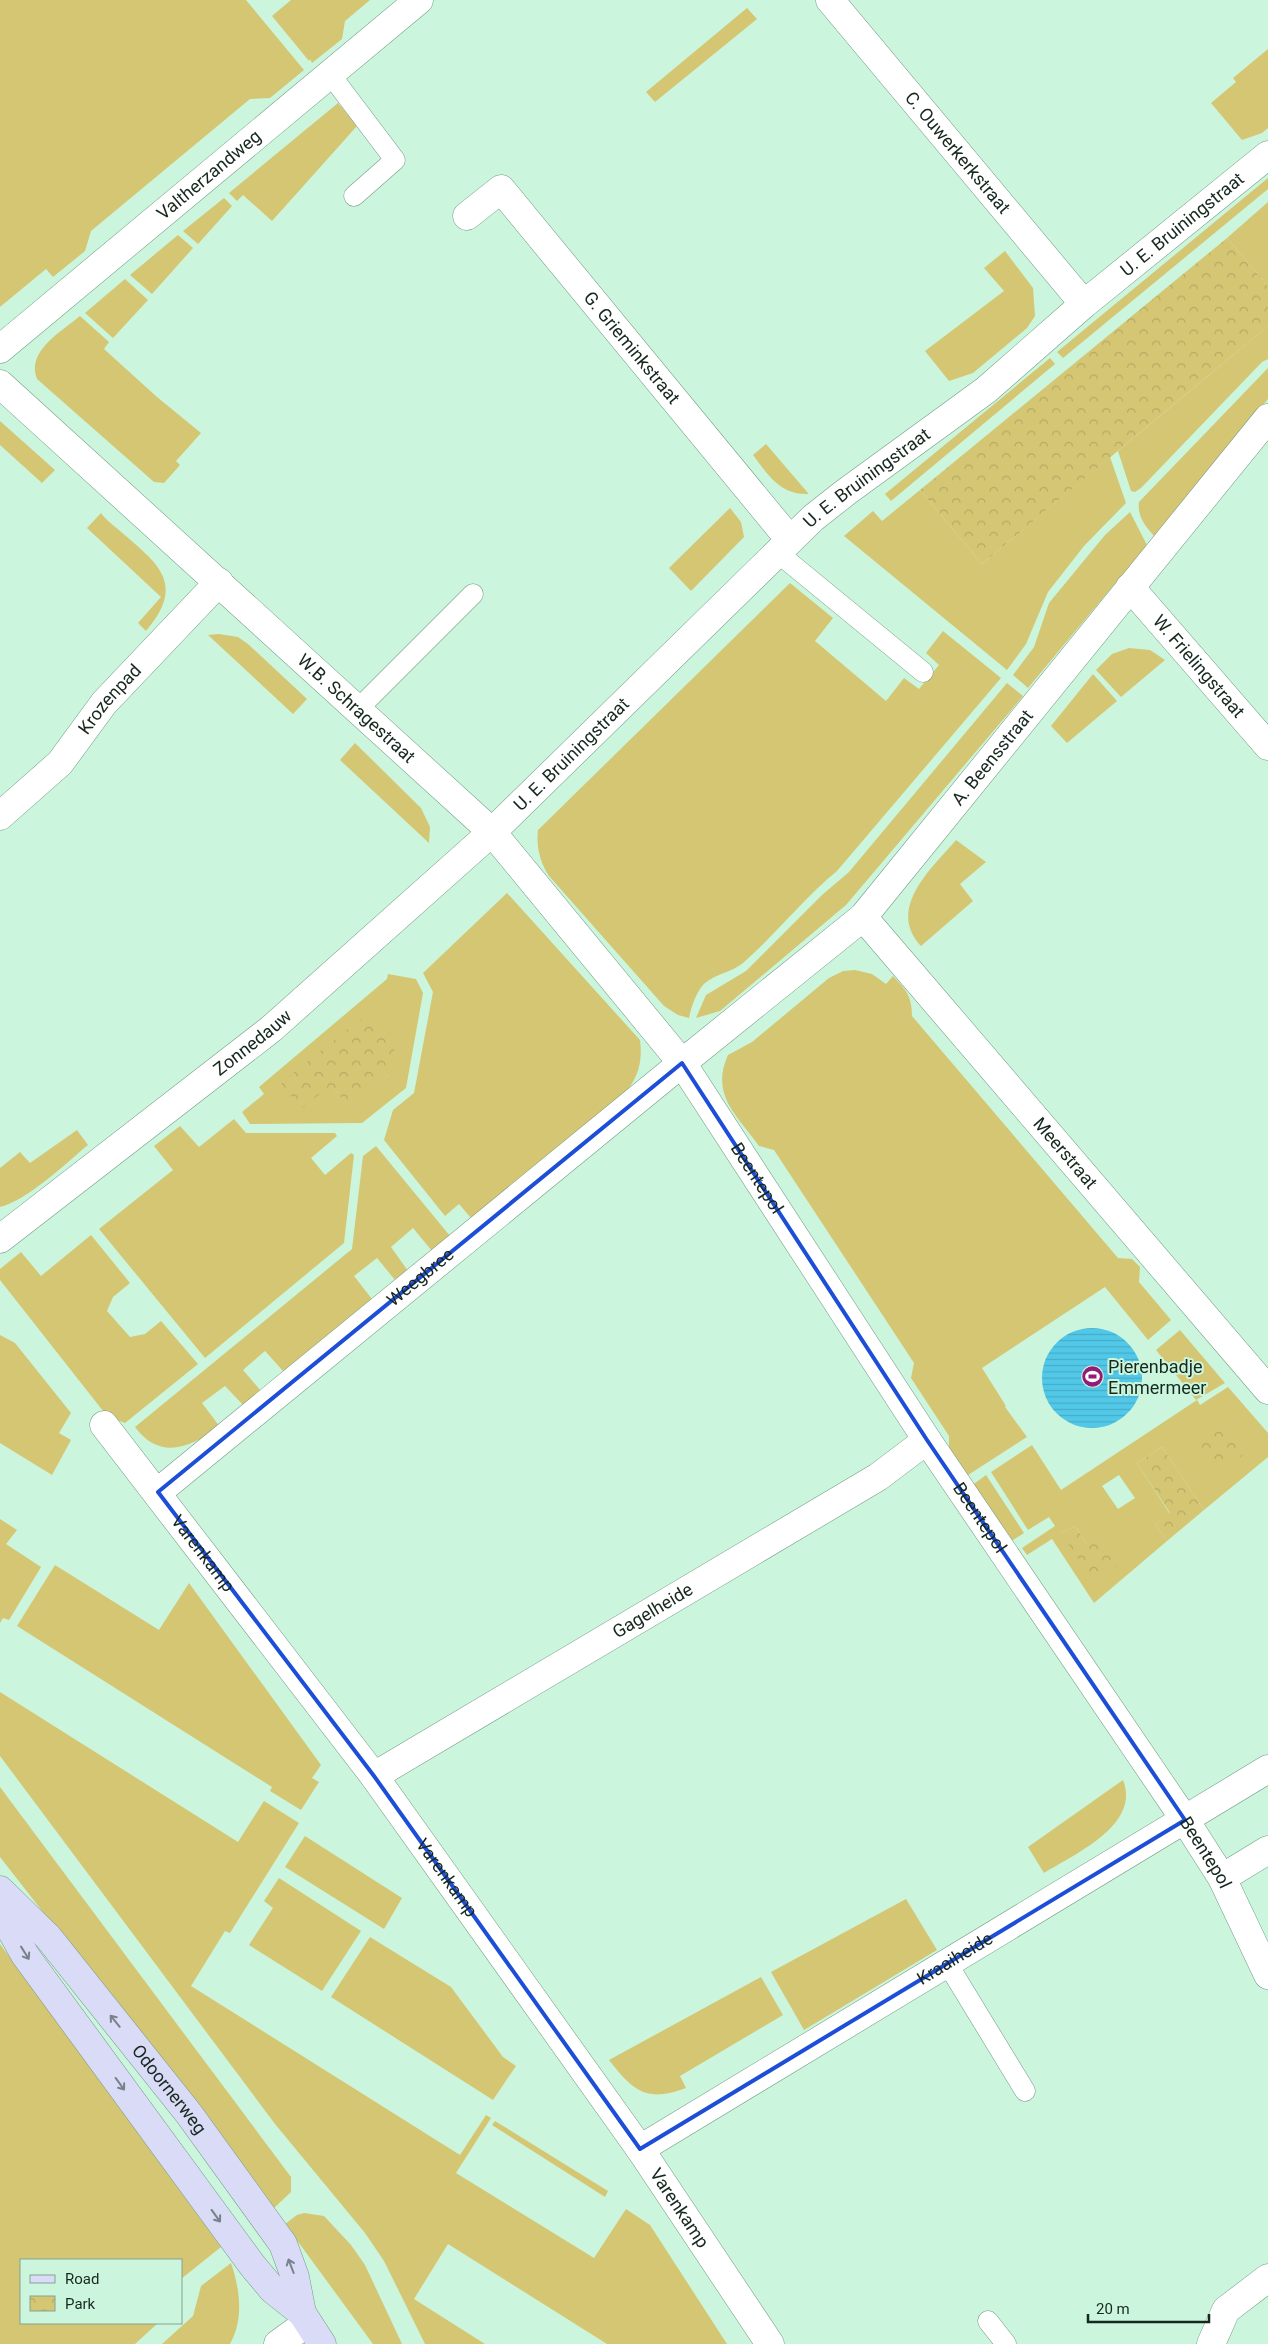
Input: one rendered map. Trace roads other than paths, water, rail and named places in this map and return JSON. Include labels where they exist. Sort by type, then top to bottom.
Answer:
[{"type":"main road","name":"Odoornerweg","points":[[0,1890],[48,1937],[189,2114],[283,2244],[311,2327]]},
{"type":"main road","name":"Odoornerweg","points":[[0,1911],[25,1955],[252,2264],[273,2290],[311,2327]]},
{"type":"street","name":"Valtherzandweg","points":[[0,350],[418,0]]},
{"type":"street","name":"C. Ouwerkerkstraat","points":[[830,0],[1084,304]]},
{"type":"street","name":"U. E. Bruiningstraat","points":[[492,832],[784,546],[846,492],[986,390],[1084,304],[1268,155]]},
{"type":"street","name":"G. Grieminkstraat","points":[[468,216],[501,189],[784,546]]},
{"type":"street","name":"W.B. Schragestraat","points":[[0,384],[492,832],[682,1063]]},
{"type":"street","name":"A. Beensstraat","points":[[682,1063],[863,917],[1268,418]]},
{"type":"street","name":"Krozenpad","points":[[0,816],[60,763],[104,703],[219,582]]},
{"type":"street","name":"W. Frielingstraat","points":[[1130,587],[1268,746]]},
{"type":"street","name":"Zonnedauw","points":[[0,1239],[271,1029],[492,832]]},
{"type":"street","name":"Meerstraat","points":[[863,917],[1268,1390]]},
{"type":"street","name":"Beentepol","points":[[682,1063],[927,1440],[1185,1820],[1222,1878],[1268,1975]]},
{"type":"street","name":"Weegbree","points":[[158,1492],[682,1063]]},
{"type":"street","name":"Varenkamp","points":[[104,1425],[158,1492],[374,1776],[640,2148],[770,2344]]},
{"type":"street","name":"Gagelheide","points":[[374,1776],[878,1477],[927,1440]]},
{"type":"street","name":"Kraaiheide","points":[[640,2148],[1268,1769]]},
{"type":"street","points":[[1222,1878],[1268,1850]]},
{"type":"street","points":[[1211,2344],[1226,2310],[1268,2278]]},
{"type":"street","points":[[278,2344],[311,2327]]},
{"type":"lane","points":[[330,74],[395,160],[354,196]]},
{"type":"lane","points":[[784,546],[923,672]]},
{"type":"lane","points":[[358,709],[473,594]]},
{"type":"lane","points":[[947,1963],[1026,2091]]},
{"type":"lane","points":[[988,2321],[1006,2344]]},
{"type":"water","name":"Pierenbadje Emmermeer","points":[[1092,1328],[1102,1329],[1120,1336],[1134,1350],[1141,1368],[1141,1388],[1134,1406],[1120,1420],[1102,1427],[1092,1428],[1082,1427],[1064,1420],[1050,1406],[1043,1388],[1042,1378],[1043,1368],[1050,1350],[1064,1336],[1082,1329]]},
{"type":"place","name":"Pierenbadje Emmermeer","points":[[1092,1377]]}]
